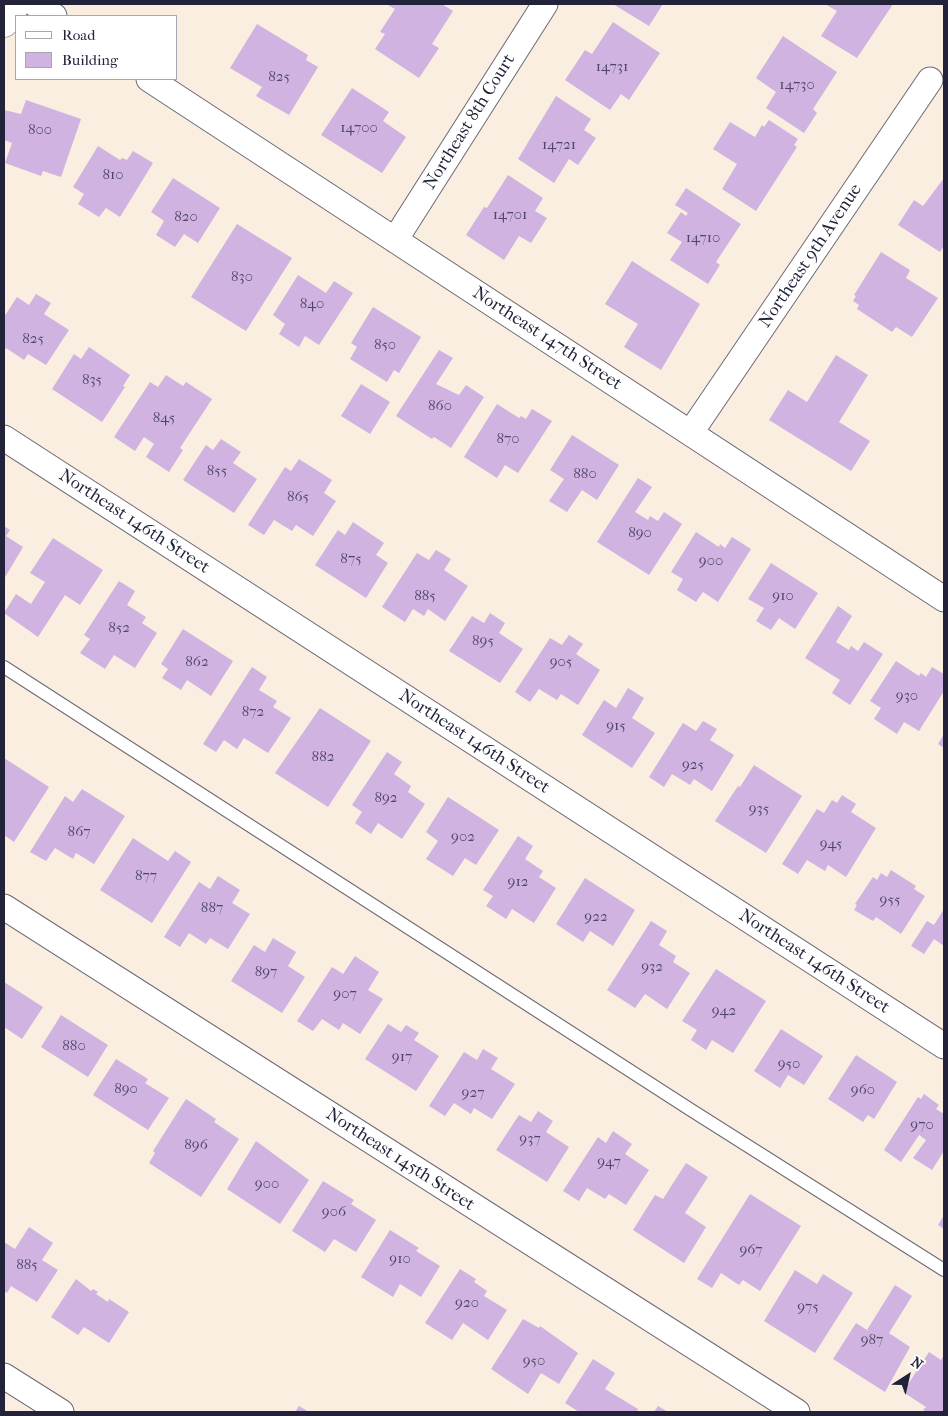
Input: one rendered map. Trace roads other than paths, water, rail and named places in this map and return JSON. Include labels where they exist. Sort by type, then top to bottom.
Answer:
[{"type":"street","points":[[4,23],[16,4]]},
{"type":"street","points":[[35,4],[52,15]]},
{"type":"street","name":"Northeast 8th Court","points":[[395,240],[545,4]]},
{"type":"street","name":"Northeast 147th Street","points":[[151,80],[944,599]]},
{"type":"street","name":"Northeast 9th Avenue","points":[[691,432],[930,80]]},
{"type":"street","name":"Northeast 146th Street","points":[[4,438],[944,1046]]},
{"type":"street","name":"Northeast 145th Street","points":[[4,907],[797,1412]]},
{"type":"street","points":[[4,1376],[61,1412]]},
{"type":"lane","points":[[4,667],[699,1115],[944,1270]]}]
